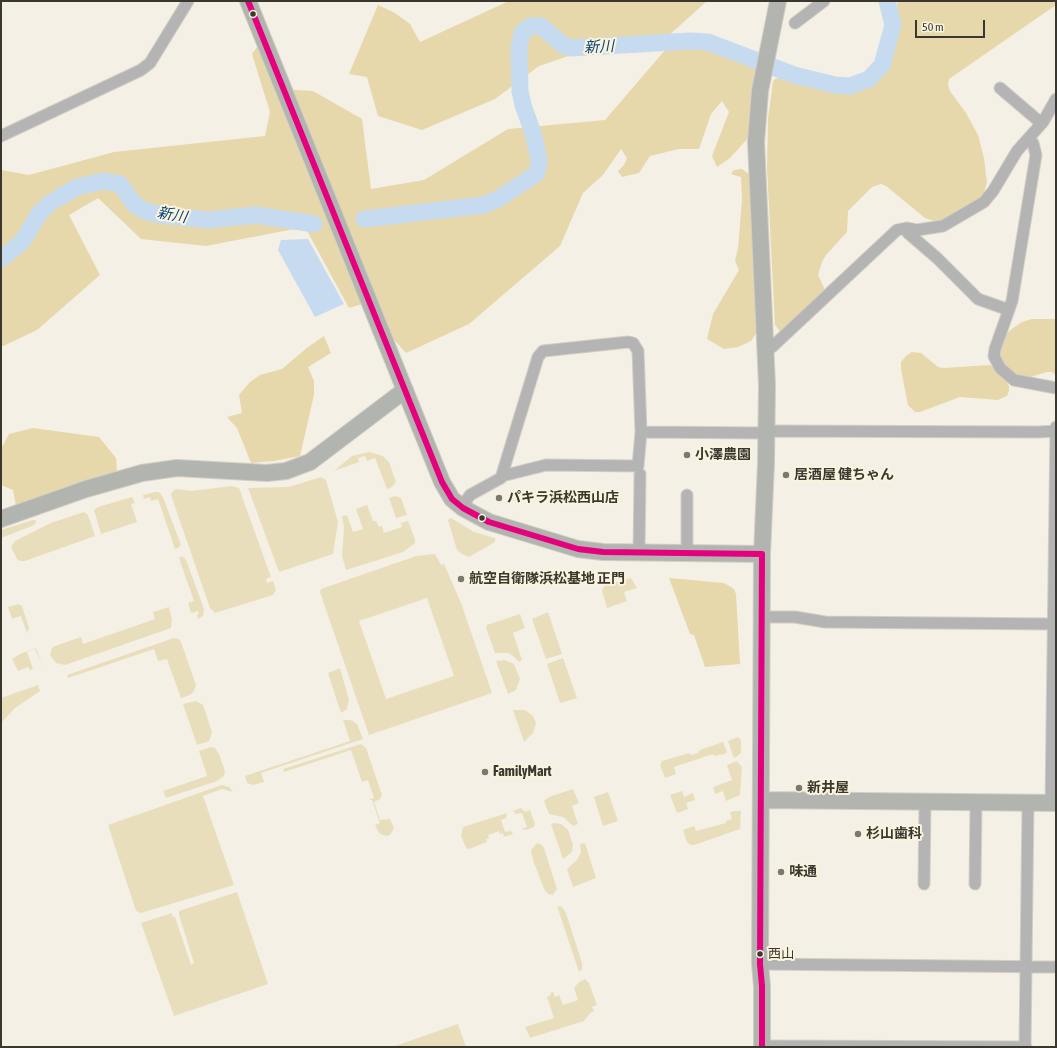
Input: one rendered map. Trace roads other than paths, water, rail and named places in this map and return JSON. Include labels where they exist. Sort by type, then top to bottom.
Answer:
[{"type":"main road","points":[[248,1],[444,488],[452,499],[462,507],[496,524],[578,549],[687,554],[762,554]]},
{"type":"main road","points":[[762,1046],[762,986],[760,964],[762,554],[767,432],[765,348],[756,155],[757,117],[778,1]]},
{"type":"main road","points":[[1,518],[86,489],[142,473],[178,468],[267,473],[286,471],[310,462],[405,390]]},
{"type":"main road","points":[[762,800],[1053,803]]},
{"type":"street","points":[[1,136],[141,70],[150,63],[188,1]]},
{"type":"street","points":[[801,23],[824,1]]},
{"type":"street","points":[[1000,88],[1041,124]]},
{"type":"street","points":[[765,348],[772,347],[897,230],[917,230],[942,226],[984,202],[1009,162],[1041,124],[1056,99]]},
{"type":"street","points":[[1028,139],[1033,143],[1036,155],[1009,310],[995,349],[996,362],[1006,375],[1014,380],[1056,388]]},
{"type":"street","points":[[909,229],[908,233],[937,258],[978,299],[1009,310]]},
{"type":"street","points":[[462,507],[470,495],[499,480],[502,476],[538,357],[543,351],[628,342],[633,343],[638,351],[641,432],[638,466],[546,465],[502,476]]},
{"type":"street","points":[[1053,803],[1053,624],[1056,427]]},
{"type":"street","points":[[641,432],[1056,431]]},
{"type":"street","points":[[639,552],[640,474]]},
{"type":"street","points":[[687,495],[687,554]]},
{"type":"street","points":[[762,616],[795,617],[825,622],[1053,624]]},
{"type":"street","points":[[924,884],[925,802]]},
{"type":"street","points":[[975,884],[976,803]]},
{"type":"street","points":[[762,1046],[1026,1047],[1028,803]]},
{"type":"street","points":[[760,964],[1056,967]]},
{"type":"water","points":[[308,239],[344,304],[315,317],[278,250],[281,240]]},
{"type":"waterway","name":"新川","points":[[364,219],[484,205],[498,199],[536,174],[539,159],[533,133],[523,105],[520,91],[519,48],[522,33],[530,26],[541,26],[563,45],[571,48],[690,41],[708,42],[794,75],[835,85],[850,86],[869,79],[882,65],[893,25],[887,1]]},
{"type":"waterway","name":"新川","points":[[1,259],[22,242],[39,214],[50,203],[77,187],[104,181],[120,184],[134,204],[145,211],[160,215],[209,220],[255,215],[314,224]]},
{"type":"place","name":"小澤農園","points":[[687,455]]},
{"type":"place","name":"居酒屋 健ちゃん","points":[[786,475]]},
{"type":"place","name":"パキラ浜松西山店","points":[[499,498]]},
{"type":"place","name":"航空自衛隊浜松基地 正門","points":[[461,579]]},
{"type":"place","name":"FamilyMart","points":[[485,772]]},
{"type":"place","name":"新井屋","points":[[799,788]]},
{"type":"place","name":"杉山歯科","points":[[858,834]]},
{"type":"place","name":"味通","points":[[781,872]]},
{"type":"place","name":"西山","points":[[760,954]]}]
